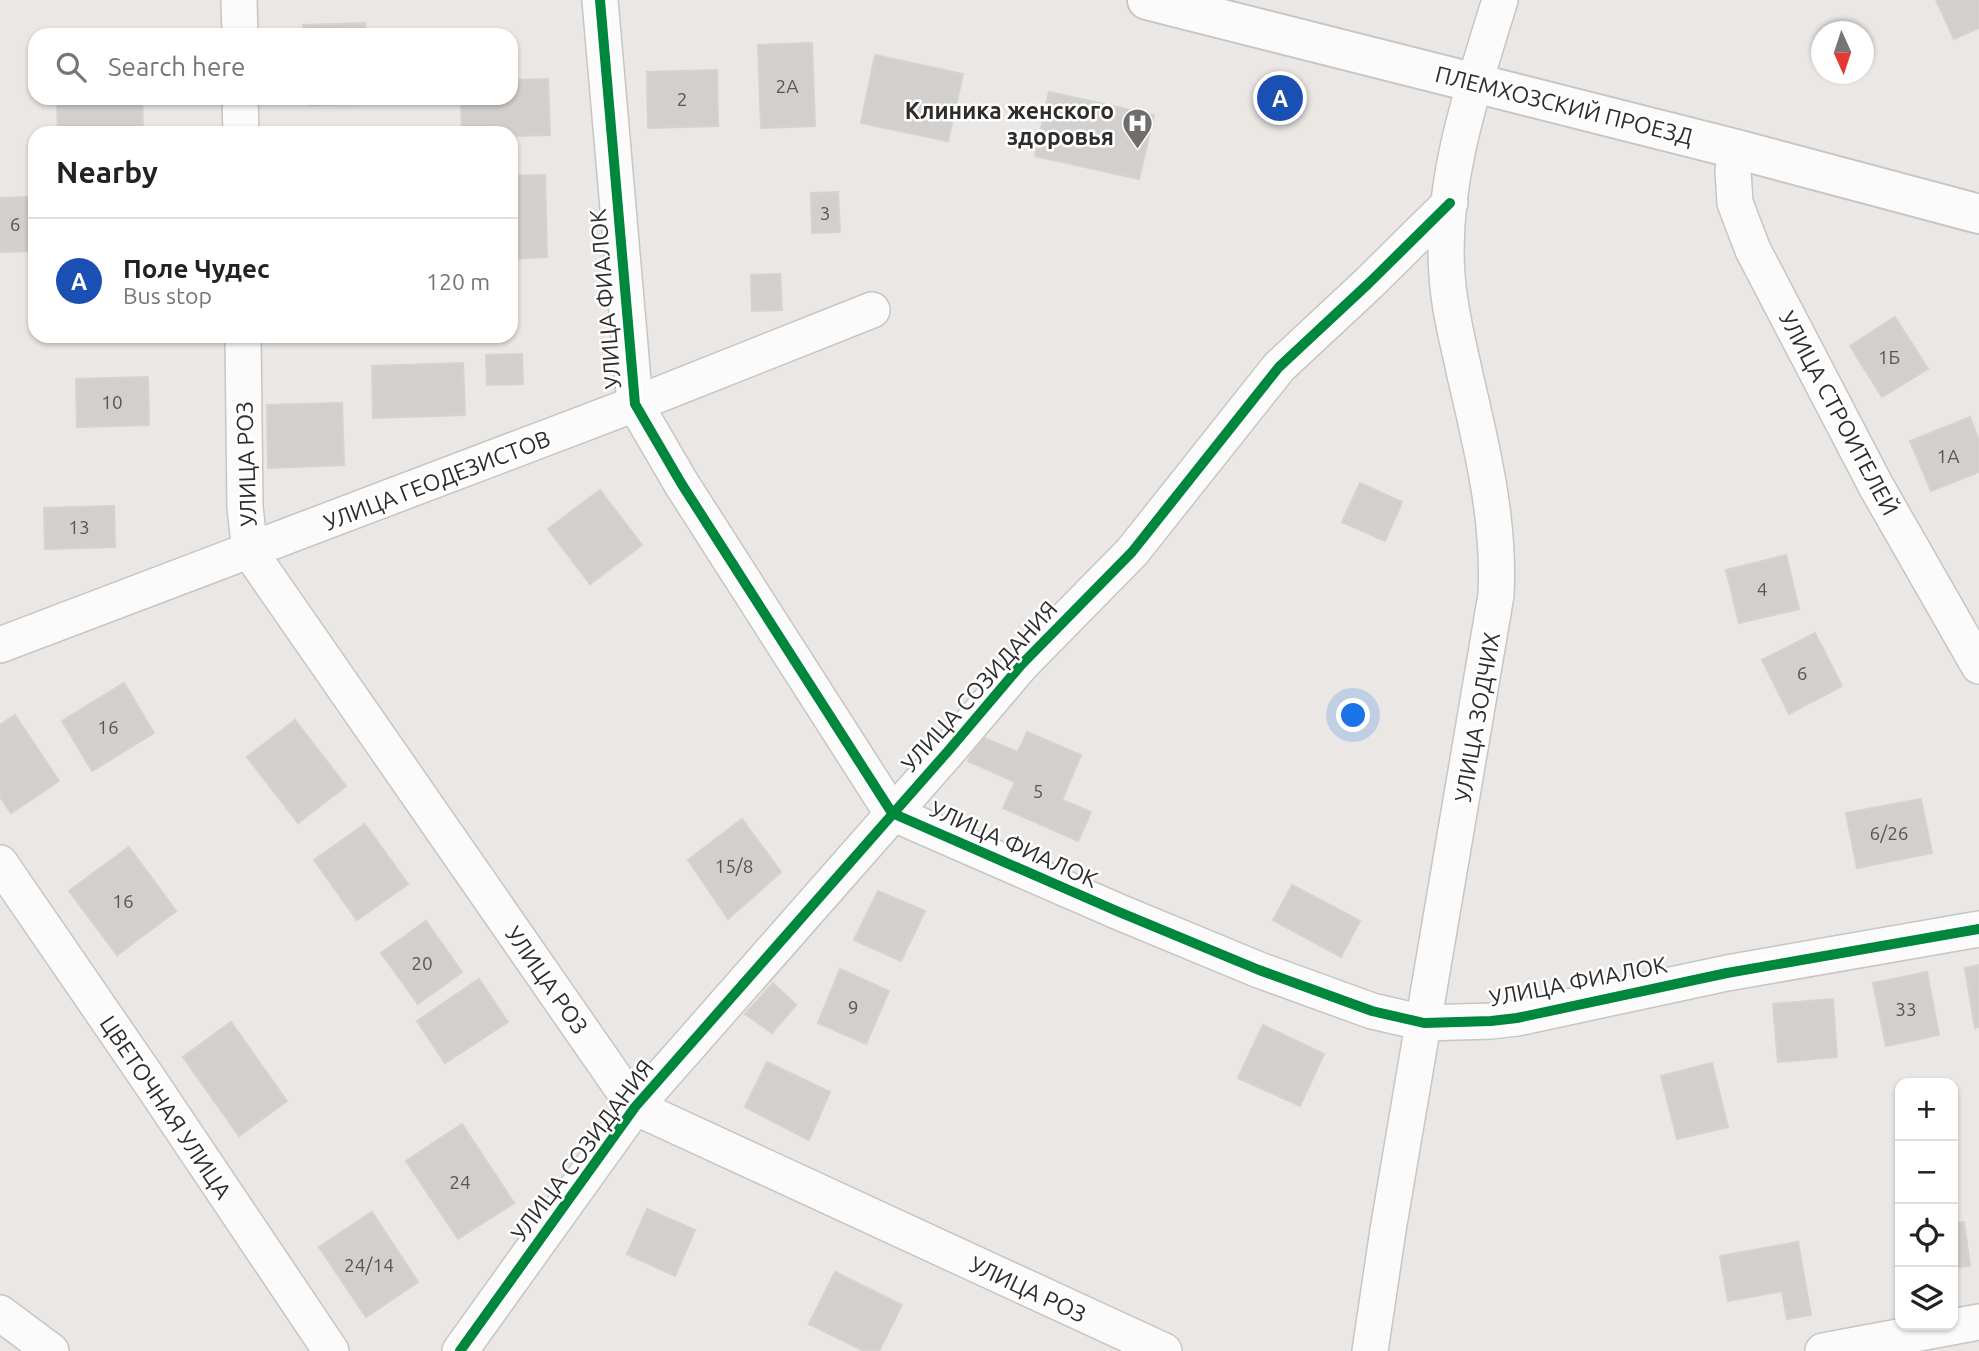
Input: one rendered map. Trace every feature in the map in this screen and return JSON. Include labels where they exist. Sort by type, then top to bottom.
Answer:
[{"type":"main road","name":"ПЛЕМХОЗСКИЙ ПРОЕЗД","points":[[1147,0],[1737,149],[1979,214]]},
{"type":"street","points":[[239,0],[240,28]]},
{"type":"street","name":"УЛИЦА ФИАЛОК","points":[[600,0],[635,404],[681,483],[892,813],[1259,970],[1372,1011],[1424,1023],[1517,1018],[1727,973],[1979,929]]},
{"type":"street","name":"УЛИЦА ЗОДЧИХ","points":[[1370,1351],[1390,1217],[1490,638],[1497,578],[1494,520],[1487,472],[1456,334],[1447,278],[1447,235],[1456,160],[1500,0]]},
{"type":"street","points":[[240,105],[241,126]]},
{"type":"street","name":"УЛИЦА СТРОИТЕЛЕЙ","points":[[1737,149],[1733,171],[1735,203],[1753,250],[1876,486],[1979,666]]},
{"type":"street","name":"УЛИЦА СОЗИДАНИЯ","points":[[460,1351],[635,1107],[1021,665],[1147,534],[1279,367],[1450,203]]},
{"type":"street","name":"УЛИЦА ГЕОДЕЗИСТОВ","points":[[0,645],[250,552],[872,310]]},
{"type":"street","name":"УЛИЦА РОЗ","points":[[243,343],[244,507],[250,552],[635,1107],[1164,1351]]},
{"type":"street","name":"ЦВЕТОЧНАЯ УЛИЦА","points":[[0,863],[331,1351]]},
{"type":"street","points":[[8,1320],[51,1351]]},
{"type":"street","points":[[1823,1351],[1979,1322]]},
{"type":"building","points":[[1936,0],[1979,0],[1979,28],[1954,39]]},
{"type":"building","points":[[365,23],[365,28],[303,28],[303,25]]},
{"type":"building","points":[[812,43],[815,126],[761,128],[758,45]]},
{"type":"building","points":[[875,55],[963,74],[948,141],[861,123]]},
{"type":"building","points":[[717,70],[718,126],[648,128],[647,72]]},
{"type":"building","points":[[548,79],[550,135],[518,136],[518,126],[462,126],[461,105],[518,105],[518,80]]},
{"type":"building","points":[[1049,92],[1154,115],[1139,179],[1035,156]]},
{"type":"building","points":[[57,105],[142,105],[143,126],[58,126]]},
{"type":"building","points":[[545,175],[547,257],[518,259],[518,176]]},
{"type":"building","points":[[838,192],[840,232],[812,233],[811,193]]},
{"type":"building","points":[[28,197],[28,251],[0,252],[0,198]]},
{"type":"building","points":[[780,274],[782,310],[752,311],[751,275]]},
{"type":"building","points":[[1895,317],[1928,369],[1882,397],[1850,346]]},
{"type":"building","points":[[522,354],[523,384],[487,385],[486,355]]},
{"type":"building","points":[[463,363],[465,415],[373,418],[372,366]]},
{"type":"building","points":[[148,377],[149,425],[77,427],[76,379]]},
{"type":"building","points":[[342,403],[344,465],[268,468],[267,405]]},
{"type":"building","points":[[1970,417],[1979,440],[1979,472],[1931,491],[1910,441]]},
{"type":"building","points":[[1360,483],[1402,502],[1385,541],[1342,522]]},
{"type":"building","points":[[600,490],[642,545],[590,584],[548,529]]},
{"type":"building","points":[[114,506],[115,547],[45,549],[44,508]]},
{"type":"building","points":[[1786,555],[1799,609],[1739,623],[1726,570]]},
{"type":"building","points":[[1815,633],[1842,686],[1789,714],[1762,660]]},
{"type":"building","points":[[124,683],[154,733],[92,771],[62,721]]},
{"type":"building","points":[[15,715],[59,781],[11,813],[0,797],[0,725]]},
{"type":"building","points":[[295,720],[346,786],[298,823],[247,757]]},
{"type":"building","points":[[1027,732],[1081,755],[1062,800],[1091,812],[1078,841],[1003,808],[1015,782],[968,761],[980,736],[1018,752]]},
{"type":"building","points":[[1921,799],[1932,853],[1857,868],[1846,813]]},
{"type":"building","points":[[742,819],[781,872],[728,919],[688,860]]},
{"type":"building","points":[[365,824],[408,884],[357,920],[314,860]]},
{"type":"building","points":[[129,847],[176,911],[117,955],[69,891]]},
{"type":"building","points":[[1292,885],[1360,921],[1341,957],[1273,920]]},
{"type":"building","points":[[878,891],[925,911],[901,961],[854,940]]},
{"type":"building","points":[[426,921],[462,972],[418,1004],[381,953]]},
{"type":"building","points":[[1979,965],[1979,1027],[1975,1028],[1965,968]]},
{"type":"building","points":[[840,969],[889,991],[866,1044],[818,1023]]},
{"type":"building","points":[[1927,972],[1939,1035],[1886,1046],[1873,983]]},
{"type":"building","points":[[479,979],[508,1022],[445,1063],[417,1021]]},
{"type":"building","points":[[773,983],[796,1005],[772,1033],[745,1014]]},
{"type":"building","points":[[1833,999],[1837,1057],[1778,1062],[1773,1004]]},
{"type":"building","points":[[231,1022],[287,1101],[239,1136],[183,1057]]},
{"type":"building","points":[[1263,1025],[1324,1054],[1300,1106],[1238,1078]]},
{"type":"building","points":[[767,1062],[830,1092],[809,1140],[745,1107]]},
{"type":"building","points":[[1712,1063],[1728,1127],[1677,1139],[1661,1076]]},
{"type":"building","points":[[462,1124],[514,1203],[458,1239],[406,1161]]},
{"type":"building","points":[[647,1209],[695,1230],[675,1276],[627,1254]]},
{"type":"building","points":[[372,1212],[418,1282],[366,1317],[319,1247]]},
{"type":"building","points":[[1964,1222],[1970,1266],[1958,1267],[1958,1223]]},
{"type":"building","points":[[1798,1242],[1811,1315],[1787,1319],[1782,1291],[1728,1301],[1720,1256]]},
{"type":"building","points":[[835,1272],[902,1305],[879,1351],[864,1351],[809,1324]]},
{"type":"cycle path","points":[[600,0],[635,404],[681,483],[892,813],[1259,970],[1372,1011],[1424,1023],[1517,1018],[1727,973],[1979,929]]},
{"type":"cycle path","points":[[460,1351],[635,1107],[1021,665],[1132,552],[1279,367],[1450,203]]},
{"type":"place","name":"Поле Чудес","points":[[1280,98]]},
{"type":"place","name":"Клиника женского здоровья","points":[[1137,150]]}]
